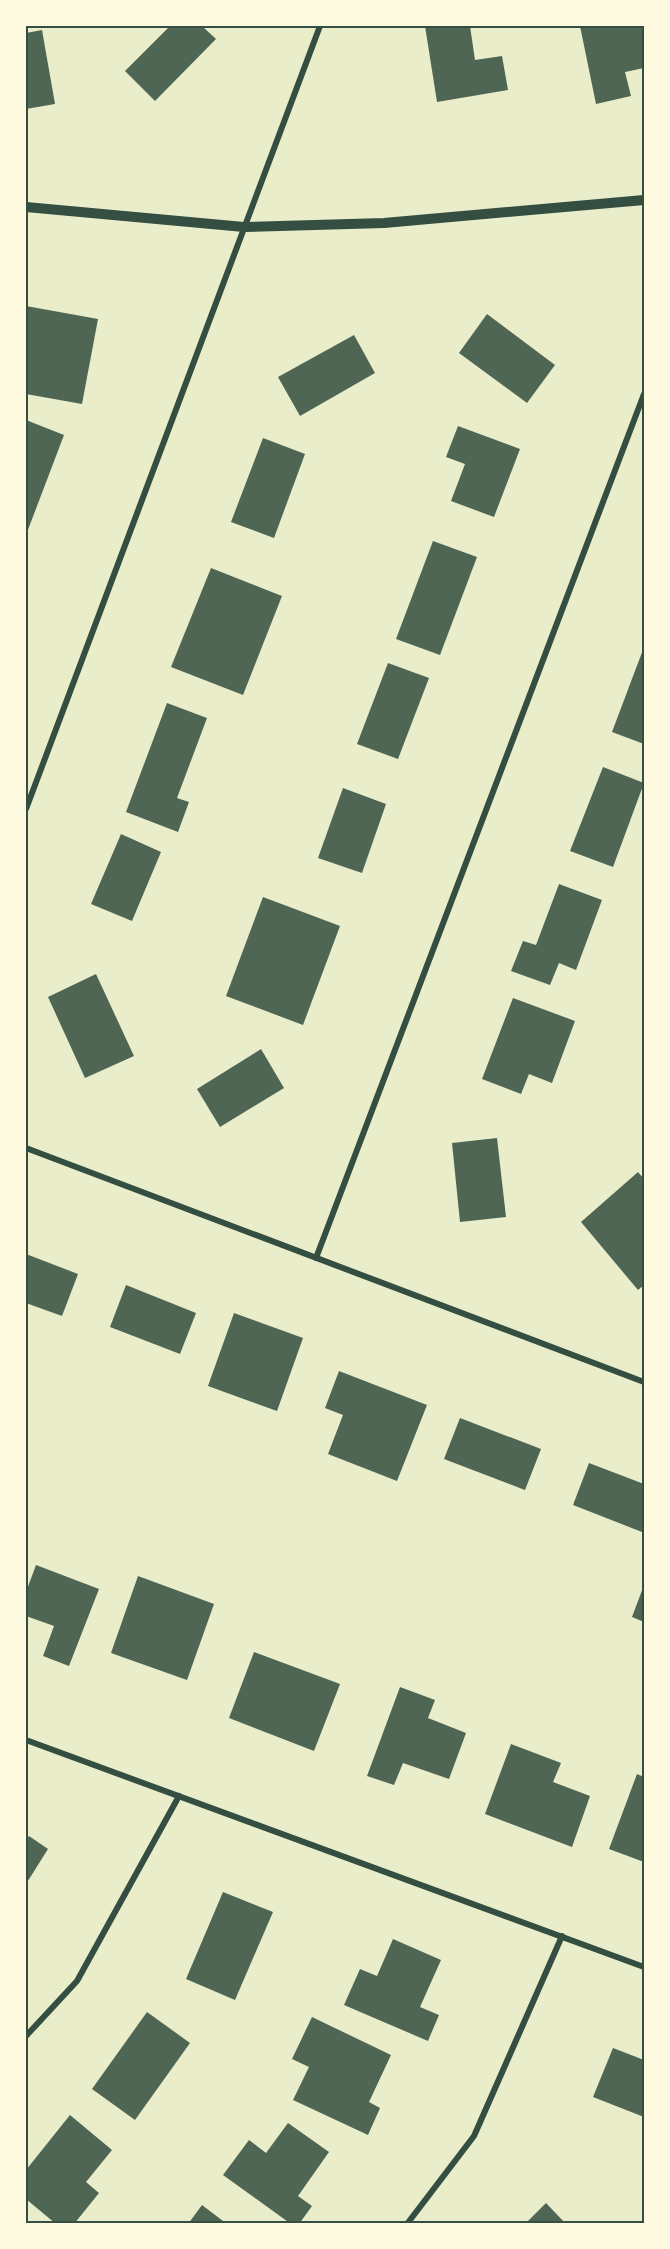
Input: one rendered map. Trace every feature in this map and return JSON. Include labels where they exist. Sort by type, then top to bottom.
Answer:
[{"type":"street","points":[[26,809],[320,26]]},
{"type":"street","points":[[26,207],[244,227],[384,224],[645,200]]},
{"type":"street","points":[[316,1258],[645,394]]},
{"type":"street","points":[[26,1148],[645,1382]]},
{"type":"street","points":[[26,1740],[645,1966]]},
{"type":"street","points":[[26,2036],[77,1981],[179,1796]]},
{"type":"street","points":[[407,2223],[474,2136],[562,1936]]},
{"type":"building","points":[[170,26],[202,26],[216,39],[155,101],[125,71]]},
{"type":"building","points":[[425,26],[470,26],[475,60],[502,56],[508,90],[437,102]]},
{"type":"building","points":[[580,26],[644,26],[644,68],[625,72],[631,96],[596,104]]},
{"type":"building","points":[[42,30],[55,104],[26,109],[26,33]]},
{"type":"building","points":[[26,306],[98,319],[82,404],[26,394]]},
{"type":"building","points":[[487,314],[555,365],[527,403],[459,353]]},
{"type":"building","points":[[354,335],[375,373],[300,416],[278,377]]},
{"type":"building","points":[[26,420],[64,435],[26,535]]},
{"type":"building","points":[[458,426],[520,449],[494,517],[451,501],[465,464],[446,457]]},
{"type":"building","points":[[263,438],[305,454],[274,538],[231,522]]},
{"type":"building","points":[[433,541],[477,557],[440,655],[396,639]]},
{"type":"building","points":[[211,568],[282,596],[243,695],[171,667]]},
{"type":"building","points":[[644,647],[644,744],[612,732]]},
{"type":"building","points":[[388,663],[429,678],[398,759],[357,744]]},
{"type":"building","points":[[167,703],[207,718],[177,798],[189,802],[178,832],[126,812]]},
{"type":"building","points":[[603,767],[644,783],[613,867],[570,851]]},
{"type":"building","points":[[343,788],[386,804],[362,873],[318,858]]},
{"type":"building","points":[[121,834],[161,852],[132,921],[91,904]]},
{"type":"building","points":[[559,884],[602,900],[576,970],[559,963],[550,985],[511,971],[523,941],[536,945]]},
{"type":"building","points":[[263,897],[340,926],[303,1025],[226,996]]},
{"type":"building","points":[[96,974],[134,1056],[85,1078],[48,997]]},
{"type":"building","points":[[513,998],[575,1021],[552,1083],[529,1074],[521,1094],[482,1079]]},
{"type":"building","points":[[261,1049],[284,1088],[220,1127],[197,1089]]},
{"type":"building","points":[[497,1138],[506,1217],[460,1222],[452,1143]]},
{"type":"building","points":[[638,1172],[644,1179],[644,1285],[638,1290],[581,1222]]},
{"type":"building","points":[[26,1254],[78,1274],[62,1316],[26,1303]]},
{"type":"building","points":[[126,1285],[196,1313],[180,1354],[110,1327]]},
{"type":"building","points":[[234,1313],[303,1338],[277,1411],[208,1386]]},
{"type":"building","points":[[339,1371],[427,1405],[397,1481],[328,1454],[343,1415],[325,1408]]},
{"type":"building","points":[[460,1418],[541,1449],[525,1490],[444,1459]]},
{"type":"building","points":[[589,1463],[644,1484],[642,1532],[573,1505]]},
{"type":"building","points":[[36,1565],[99,1589],[69,1666],[43,1656],[54,1626],[26,1616],[26,1592]]},
{"type":"building","points":[[138,1576],[214,1604],[187,1680],[111,1653]]},
{"type":"building","points":[[644,1585],[644,1622],[632,1617]]},
{"type":"building","points":[[254,1652],[340,1684],[314,1751],[229,1718]]},
{"type":"building","points":[[400,1687],[435,1700],[428,1718],[466,1733],[449,1779],[403,1763],[394,1785],[367,1776]]},
{"type":"building","points":[[511,1744],[561,1763],[553,1782],[590,1796],[572,1847],[485,1814]]},
{"type":"building","points":[[637,1774],[644,1777],[644,1862],[609,1849]]},
{"type":"building","points":[[29,1836],[48,1849],[26,1884],[26,1841]]},
{"type":"building","points":[[223,1892],[273,1912],[235,2000],[186,1979]]},
{"type":"building","points":[[393,1939],[441,1960],[420,2007],[439,2015],[428,2041],[344,2005],[360,1969],[377,1976]]},
{"type":"building","points":[[147,2012],[190,2043],[135,2120],[92,2089]]},
{"type":"building","points":[[312,2017],[391,2055],[369,2102],[380,2108],[368,2135],[293,2100],[309,2067],[292,2059]]},
{"type":"building","points":[[613,2048],[644,2060],[644,2117],[593,2097]]},
{"type":"building","points":[[70,2115],[112,2150],[86,2182],[99,2193],[74,2224],[56,2224],[26,2199],[26,2170]]},
{"type":"building","points":[[288,2123],[329,2152],[298,2196],[312,2206],[299,2224],[291,2224],[223,2175],[249,2140],[266,2153]]},
{"type":"building","points":[[546,2203],[566,2224],[525,2224]]},
{"type":"building","points":[[202,2205],[227,2224],[188,2224]]}]
